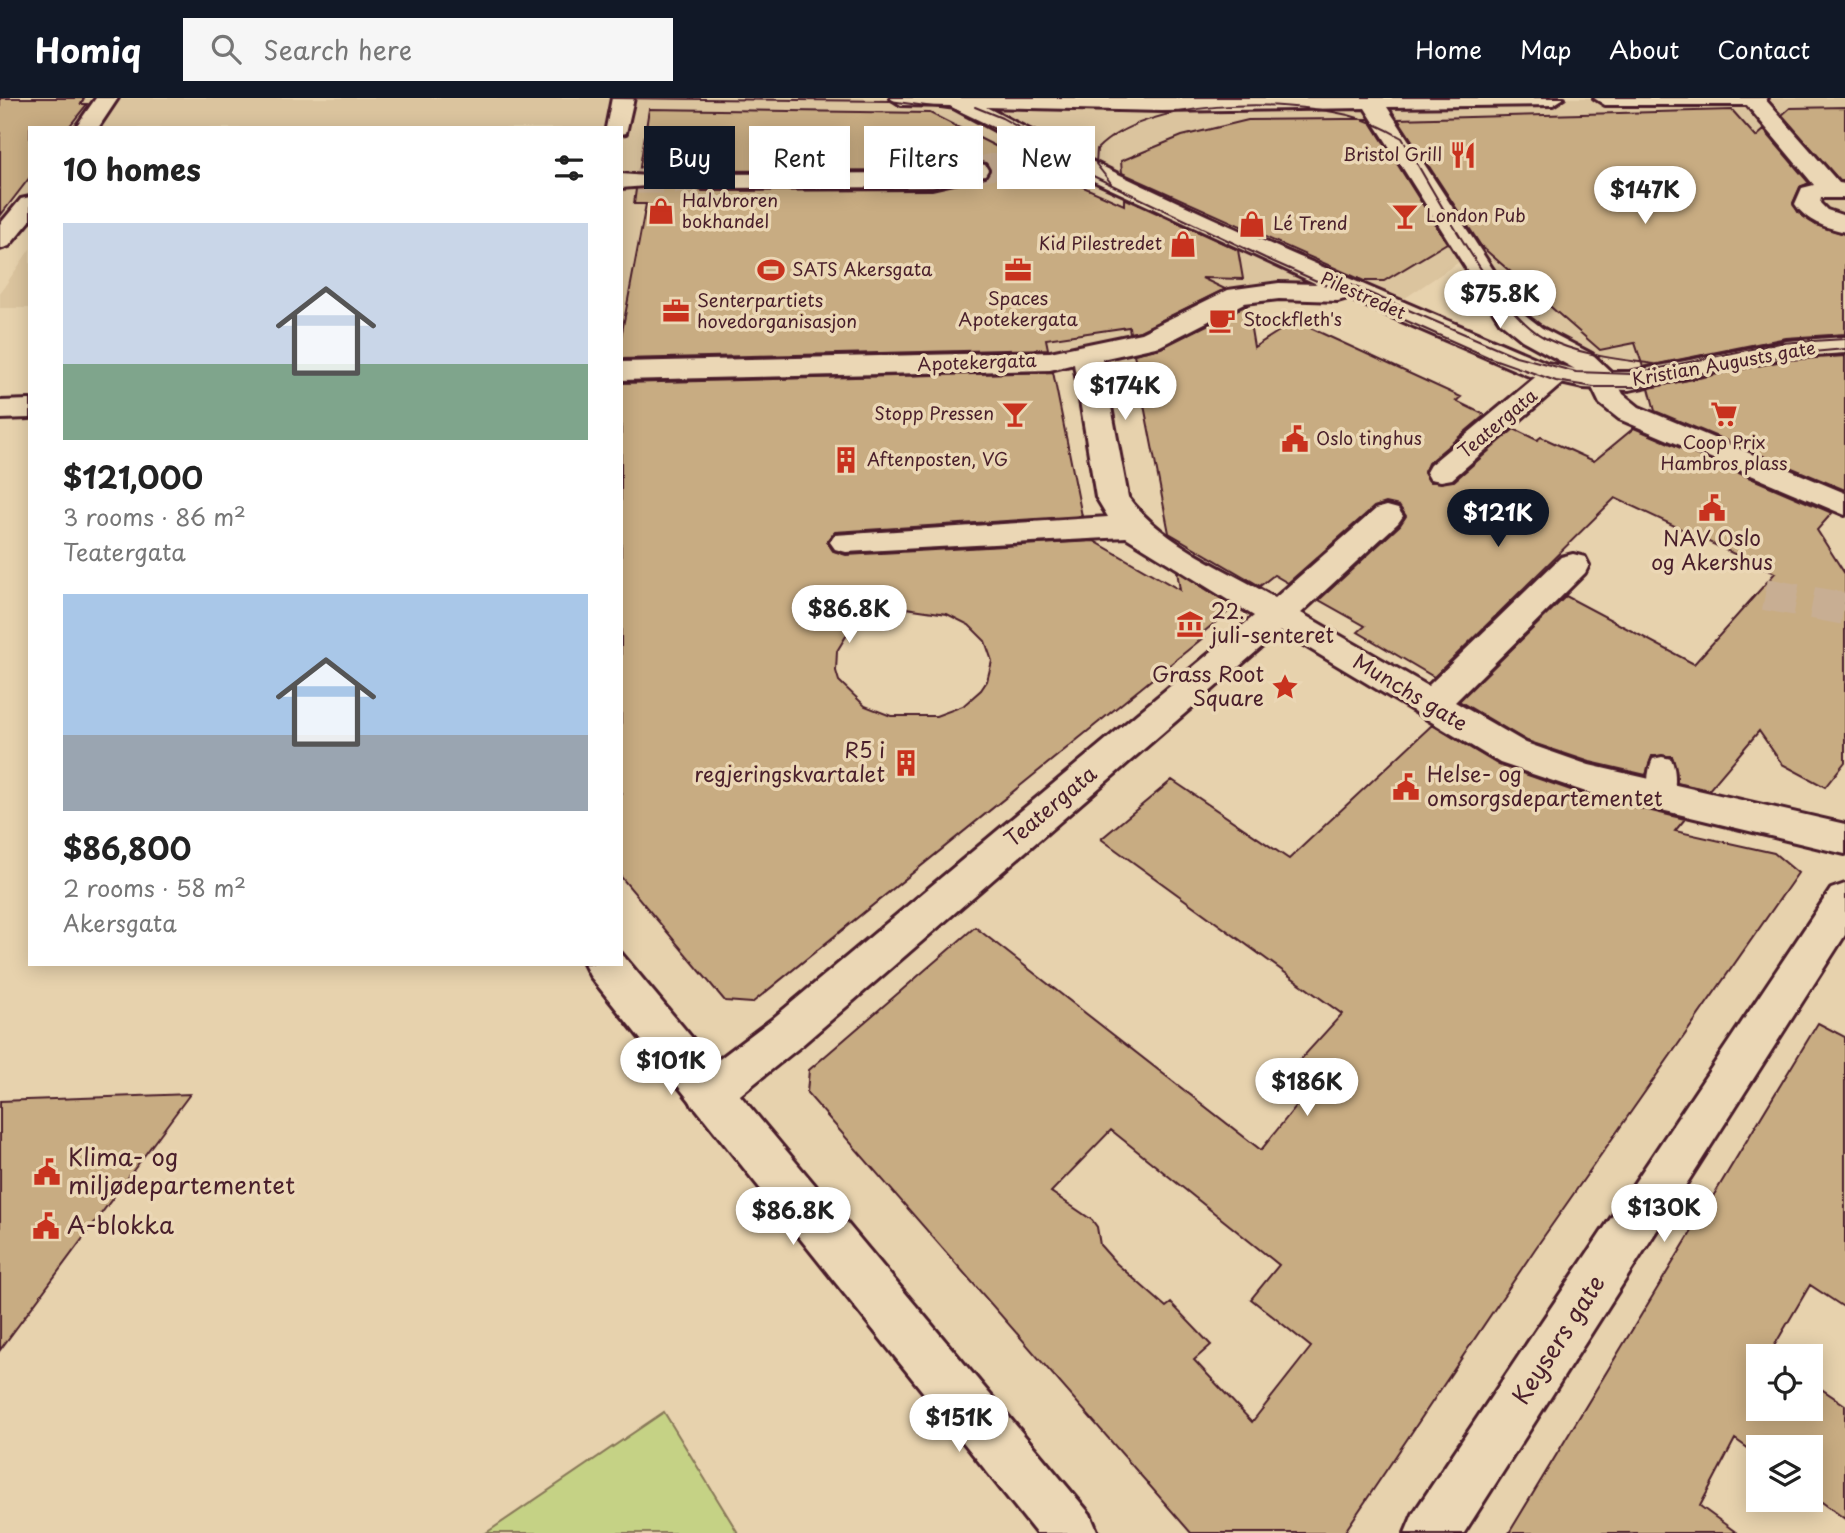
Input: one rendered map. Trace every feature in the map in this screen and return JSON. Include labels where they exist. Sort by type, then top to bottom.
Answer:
[{"type":"street","points":[[87,126],[107,98]]},
{"type":"street","points":[[618,126],[623,98]]},
{"type":"street","points":[[901,98],[958,101],[1553,98]]},
{"type":"street","points":[[1605,98],[1755,98],[1838,190]]},
{"type":"street","points":[[1371,100],[1510,316],[1523,329],[1584,361],[1603,381],[1610,398],[1629,414],[1845,505]]},
{"type":"street","name":"Pilestredet","points":[[958,101],[1005,126]]},
{"type":"street","name":"Pilestredet","points":[[1095,172],[1232,238],[1500,356],[1555,375],[1603,381]]},
{"type":"street","points":[[735,181],[864,180]]},
{"type":"street","points":[[1838,190],[1811,193],[1807,204],[1818,215],[1845,224]]},
{"type":"street","points":[[0,242],[28,207]]},
{"type":"street","name":"Apotekergata","points":[[623,371],[1022,363],[1087,355],[1150,340],[1238,296],[1279,291],[1361,295]]},
{"type":"street","name":"Kristian Augusts gate","points":[[1603,381],[1648,379],[1787,349],[1845,345]]},
{"type":"street","name":"Munchs gate","points":[[1087,355],[1112,497],[1117,510],[1132,526],[1513,753],[1546,767],[1662,781],[1845,839]]},
{"type":"street","name":"Teatergata","points":[[1441,472],[1555,375]]},
{"type":"street","points":[[0,410],[28,409]]},
{"type":"street","name":"Teatergata","points":[[709,1093],[786,1033],[1278,614],[1387,516]]},
{"type":"street","points":[[846,542],[1132,526]]},
{"type":"street","points":[[1431,705],[1573,565]]},
{"type":"street","name":"Keysers gate","points":[[1432,1533],[1842,914]]},
{"type":"street","points":[[607,966],[1071,1533]]},
{"type":"shaded area","points":[[0,98],[1845,98],[1845,345],[1715,365],[1623,361],[1567,351],[1541,339],[1462,260],[1390,308],[1361,295],[1279,291],[1087,355],[645,375],[649,349],[623,342],[623,126],[28,126],[28,196],[0,196]]},
{"type":"shaded area","points":[[28,252],[28,308],[0,308],[0,293]]},
{"type":"green space","points":[[664,1412],[738,1533],[486,1533]]},
{"type":"building","points":[[0,98],[84,98],[81,104],[87,104],[70,126],[28,126],[28,180],[0,216]]},
{"type":"building","points":[[1845,107],[1845,181],[1840,181],[1782,115],[1790,108]]},
{"type":"building","points":[[649,109],[930,113],[956,126],[864,126],[864,170],[850,170],[850,126],[749,126],[749,171],[735,171],[735,126],[646,126]]},
{"type":"building","points":[[1732,110],[1756,137],[1764,130],[1809,183],[1800,187],[1793,203],[1798,212],[1816,225],[1845,234],[1845,334],[1786,338],[1643,367],[1635,343],[1600,350],[1481,246],[1398,119]]},
{"type":"building","points":[[1369,119],[1447,243],[1384,281],[1364,281],[1122,173],[1121,161],[1182,136],[1248,120]]},
{"type":"building","points":[[983,140],[997,147],[997,189],[1088,189],[1124,205],[1124,198],[1238,250],[1243,279],[1202,278],[1225,289],[1140,331],[1130,333],[1129,327],[1046,339],[1048,349],[623,359],[623,326],[646,204],[634,204],[636,189],[983,189],[983,179],[990,169],[983,161]]},
{"type":"building","points":[[644,141],[644,174],[639,173]]},
{"type":"building","points":[[1247,305],[1254,347],[1295,321],[1461,397],[1456,401],[1485,415],[1428,463],[1424,473],[1430,482],[1454,481],[1514,429],[1537,440],[1541,437],[1594,461],[1634,428],[1832,513],[1817,530],[1845,574],[1845,762],[1825,787],[1782,764],[1759,731],[1709,790],[1677,783],[1672,756],[1652,756],[1646,775],[1590,762],[1527,741],[1459,701],[1566,596],[1694,664],[1775,573],[1615,498],[1434,677],[1358,632],[1365,626],[1319,600],[1400,525],[1406,516],[1399,506],[1386,503],[1374,507],[1288,583],[1274,575],[1260,586],[1169,533],[1134,354],[1161,348]]},
{"type":"building","points":[[1845,356],[1845,490],[1655,411],[1649,388],[1787,360]]},
{"type":"building","points":[[1053,372],[1082,516],[835,532],[827,542],[833,551],[846,555],[1094,541],[1180,590],[1177,571],[1234,607],[1200,635],[1204,637],[752,1003],[725,1001],[623,879],[623,383]],"holes":[[[906,608],[947,614],[969,625],[985,641],[992,661],[987,681],[963,706],[936,716],[891,716],[865,706],[839,681],[836,671],[837,651],[848,633],[879,614]]]},
{"type":"building","points":[[1432,725],[1499,765],[1585,795],[1685,819],[1675,831],[1774,853],[1798,873],[1535,1249],[1344,1533],[1191,1533],[807,1093],[809,1070],[975,927],[1261,1150],[1312,1086],[1291,1070],[1342,1014],[1101,839],[1172,780],[1289,859]],"holes":[[[1111,1130],[1279,1265],[1251,1299],[1311,1347],[1252,1422],[1194,1360],[1211,1345],[1171,1303],[1166,1307],[1116,1263],[1100,1245],[1097,1227],[1092,1220],[1051,1192]]]},
{"type":"building","points":[[1818,1023],[1845,1037],[1845,1308],[1810,1285],[1775,1344],[1746,1344],[1746,1421],[1823,1421],[1823,1390],[1845,1405],[1845,1519],[1823,1503],[1823,1435],[1746,1435],[1746,1447],[1735,1439],[1700,1506],[1737,1533],[1509,1533]]},
{"type":"building","name":"A-blokka","points":[[190,1094],[0,1350],[0,1101]]},
{"type":"tunnel","points":[[983,168],[997,165]]},
{"type":"tunnel","points":[[637,181],[644,181]]},
{"type":"tunnel","points":[[1765,594],[1845,609]]},
{"type":"tram line","points":[[612,98],[890,101],[955,110],[1265,258],[1488,357],[1556,381],[1594,387],[1637,387],[1791,354],[1845,349]]},
{"type":"tram line","points":[[1111,183],[1096,164],[1097,149],[1119,132],[1148,120],[1181,112],[1253,105],[1320,110],[1362,119],[1402,138],[1486,277],[1526,324],[1545,338],[1571,349],[1654,364]]},
{"type":"tram line","points":[[975,107],[1016,126]]},
{"type":"tram line","points":[[1341,281],[1516,356],[1576,372],[1632,374],[1780,343],[1845,339]]},
{"type":"place","name":"Bristol Grill","points":[[1463,155]]},
{"type":"place","name":"Halvbroren bokhandel","points":[[661,211]]},
{"type":"place","name":"London Pub","points":[[1405,216]]},
{"type":"place","name":"Lé Trend","points":[[1252,224]]},
{"type":"place","name":"Kid Pilestredet","points":[[1183,244]]},
{"type":"place","name":"SATS Akersgata","points":[[771,270]]},
{"type":"place","name":"Spaces Apotekergata","points":[[1018,270]]},
{"type":"place","name":"Senterpartiets hovedorganisasjon","points":[[676,311]]},
{"type":"place","name":"Stockfleth's","points":[[1222,320]]},
{"type":"place","name":"Stopp Pressen","points":[[1015,414]]},
{"type":"place","name":"Coop Prix Hambros plass","points":[[1724,414]]},
{"type":"place","name":"Oslo tinghus","points":[[1295,439]]},
{"type":"place","name":"Aftenposten, VG","points":[[846,460]]},
{"type":"place","name":"NAV Oslo og Akershus","points":[[1712,508]]},
{"type":"place","name":"22. juli-senteret","points":[[1190,624]]},
{"type":"place","name":"Grass Root Square","points":[[1285,687]]},
{"type":"place","name":"R5 i regjeringskvartalet","points":[[906,763]]},
{"type":"place","name":"Helse- og omsorgsdepartementet","points":[[1406,787]]},
{"type":"place","name":"Klima- og miljødepartementet","points":[[47,1172]]},
{"type":"place","name":"A-blokka","points":[[46,1226]]}]
